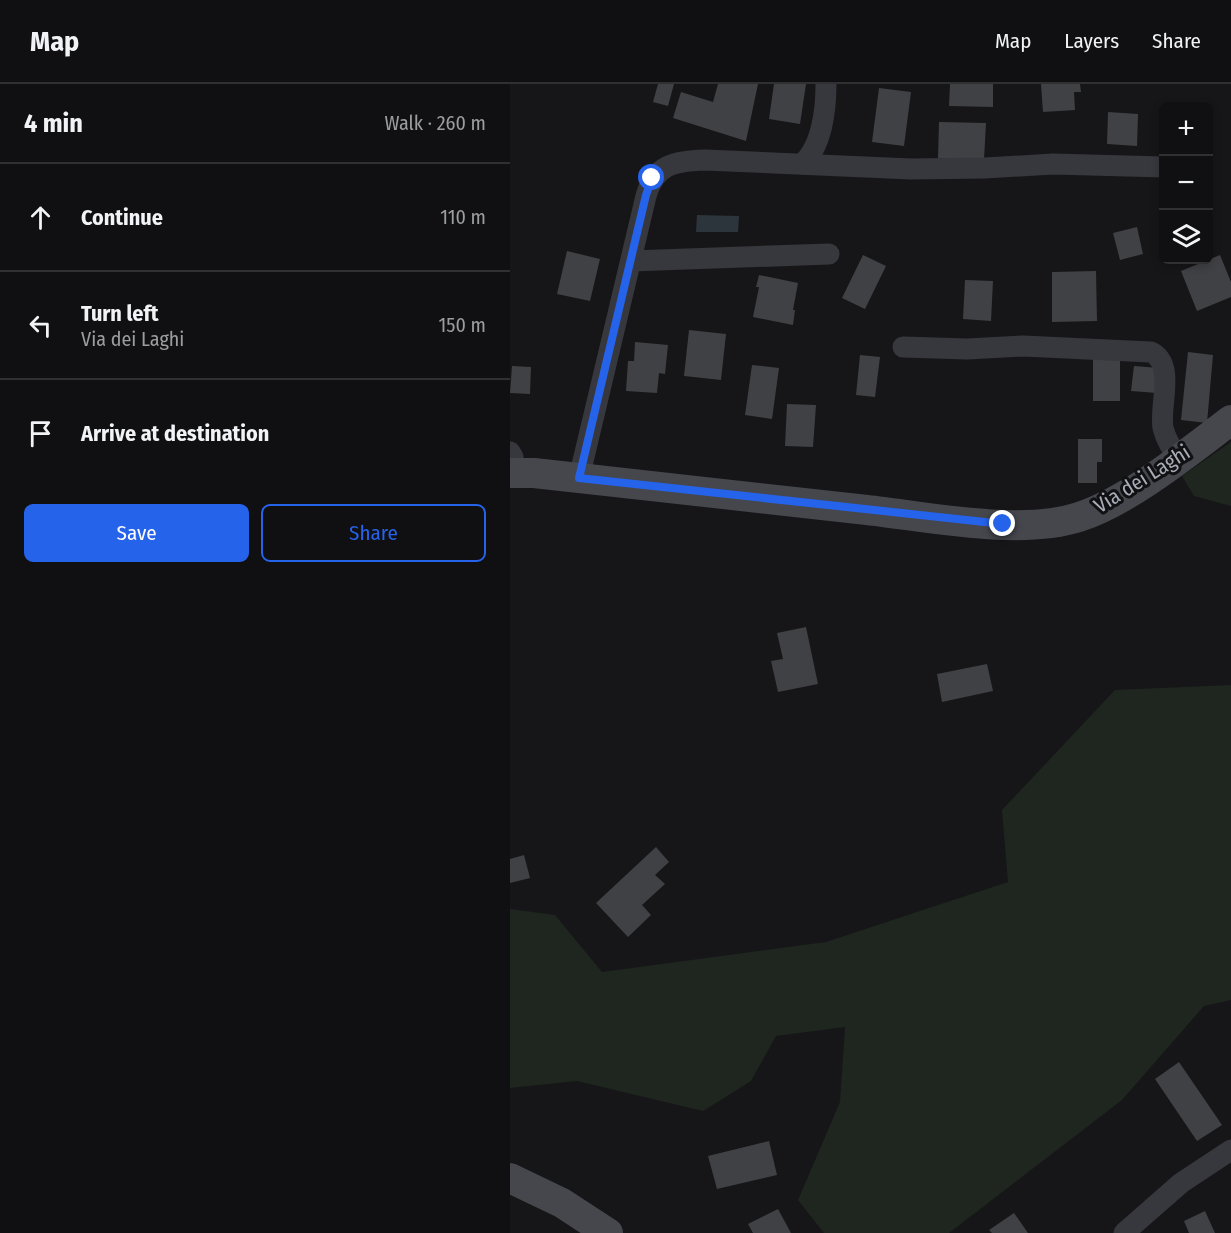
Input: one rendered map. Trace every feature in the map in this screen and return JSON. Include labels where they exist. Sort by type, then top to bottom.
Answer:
[{"type":"main road","name":"Via dei Laghi","points":[[511,466],[579,478],[956,520],[1036,525],[1063,521],[1095,511],[1136,487],[1231,420]]},
{"type":"main road","points":[[510,1178],[562,1203],[608,1233]]},
{"type":"street","points":[[802,164],[812,153],[818,141],[826,84]]},
{"type":"street","points":[[579,478],[648,189],[652,178],[661,169],[674,164],[705,160],[930,170],[1053,164],[1159,167]]},
{"type":"street","points":[[631,261],[829,254]]},
{"type":"street","points":[[903,347],[967,349],[1017,346],[1151,352],[1158,355],[1164,366],[1162,416],[1168,442],[1178,458]]},
{"type":"street","points":[[1125,1233],[1173,1189],[1231,1150]]},
{"type":"shaded area","points":[[697,215],[739,216],[738,232],[696,232]]},
{"type":"shaded area","points":[[1231,442],[1231,506],[1194,496],[1182,476]]},
{"type":"shaded area","points":[[1231,685],[1231,1000],[1204,1006],[1122,1100],[949,1233],[824,1233],[798,1200],[840,1102],[845,1027],[776,1036],[751,1081],[703,1111],[577,1081],[510,1088],[510,909],[555,915],[602,972],[826,942],[1008,882],[1002,810],[1115,690]]},
{"type":"building","points":[[658,84],[674,84],[668,106],[653,102]]},
{"type":"building","points":[[718,84],[758,84],[746,141],[673,118],[681,92],[713,102]]},
{"type":"building","points":[[774,84],[806,84],[800,124],[769,119]]},
{"type":"building","points":[[950,84],[993,84],[993,107],[949,106]]},
{"type":"building","points":[[1041,84],[1080,84],[1081,92],[1074,92],[1075,110],[1043,112]]},
{"type":"building","points":[[879,88],[911,92],[904,146],[872,142]]},
{"type":"building","points":[[1108,112],[1138,114],[1137,146],[1107,144]]},
{"type":"building","points":[[939,122],[986,123],[984,160],[938,158]]},
{"type":"building","points":[[1137,227],[1143,254],[1120,260],[1113,233]]},
{"type":"building","points":[[567,251],[600,259],[590,301],[557,294]]},
{"type":"building","points":[[863,255],[886,266],[865,309],[842,298]]},
{"type":"building","points":[[1220,255],[1231,282],[1231,297],[1197,311],[1181,271],[1198,264],[1213,264],[1213,258]]},
{"type":"building","points":[[1096,271],[1097,321],[1052,322],[1052,272]]},
{"type":"building","points":[[759,275],[798,283],[793,325],[753,317]]},
{"type":"building","points":[[965,280],[993,281],[991,321],[963,319]]},
{"type":"building","points":[[689,330],[726,334],[721,380],[684,376]]},
{"type":"building","points":[[635,342],[668,345],[665,374],[659,373],[657,393],[626,391],[628,361],[634,361]]},
{"type":"building","points":[[1188,352],[1213,355],[1207,423],[1181,420]]},
{"type":"building","points":[[1093,353],[1120,353],[1120,401],[1093,401]]},
{"type":"building","points":[[860,355],[880,357],[875,397],[856,395]]},
{"type":"building","points":[[752,365],[779,368],[772,419],[745,415]]},
{"type":"building","points":[[512,366],[531,367],[530,394],[510,393]]},
{"type":"building","points":[[1134,366],[1159,368],[1157,393],[1131,391]]},
{"type":"building","points":[[787,404],[816,405],[813,447],[785,446]]},
{"type":"building","points":[[1078,439],[1102,439],[1102,462],[1097,462],[1097,483],[1078,483]]},
{"type":"building","points":[[806,627],[818,684],[778,692],[771,661],[783,659],[777,633]]},
{"type":"building","points":[[987,664],[993,691],[942,702],[937,674]]},
{"type":"building","points":[[656,847],[669,862],[655,875],[665,884],[642,905],[651,915],[628,937],[596,903]]},
{"type":"building","points":[[524,855],[530,878],[510,883],[510,859]]},
{"type":"building","points":[[1179,1062],[1222,1125],[1197,1141],[1155,1079]]},
{"type":"building","points":[[769,1141],[777,1175],[717,1189],[708,1156]]},
{"type":"building","points":[[778,1209],[791,1233],[753,1233],[748,1224]]},
{"type":"building","points":[[1205,1211],[1215,1233],[1189,1233],[1184,1221]]},
{"type":"building","points":[[1014,1213],[1028,1233],[992,1233],[989,1230]]},
{"type":"route","points":[[652,178],[646,195],[579,478],[1003,524]]}]
